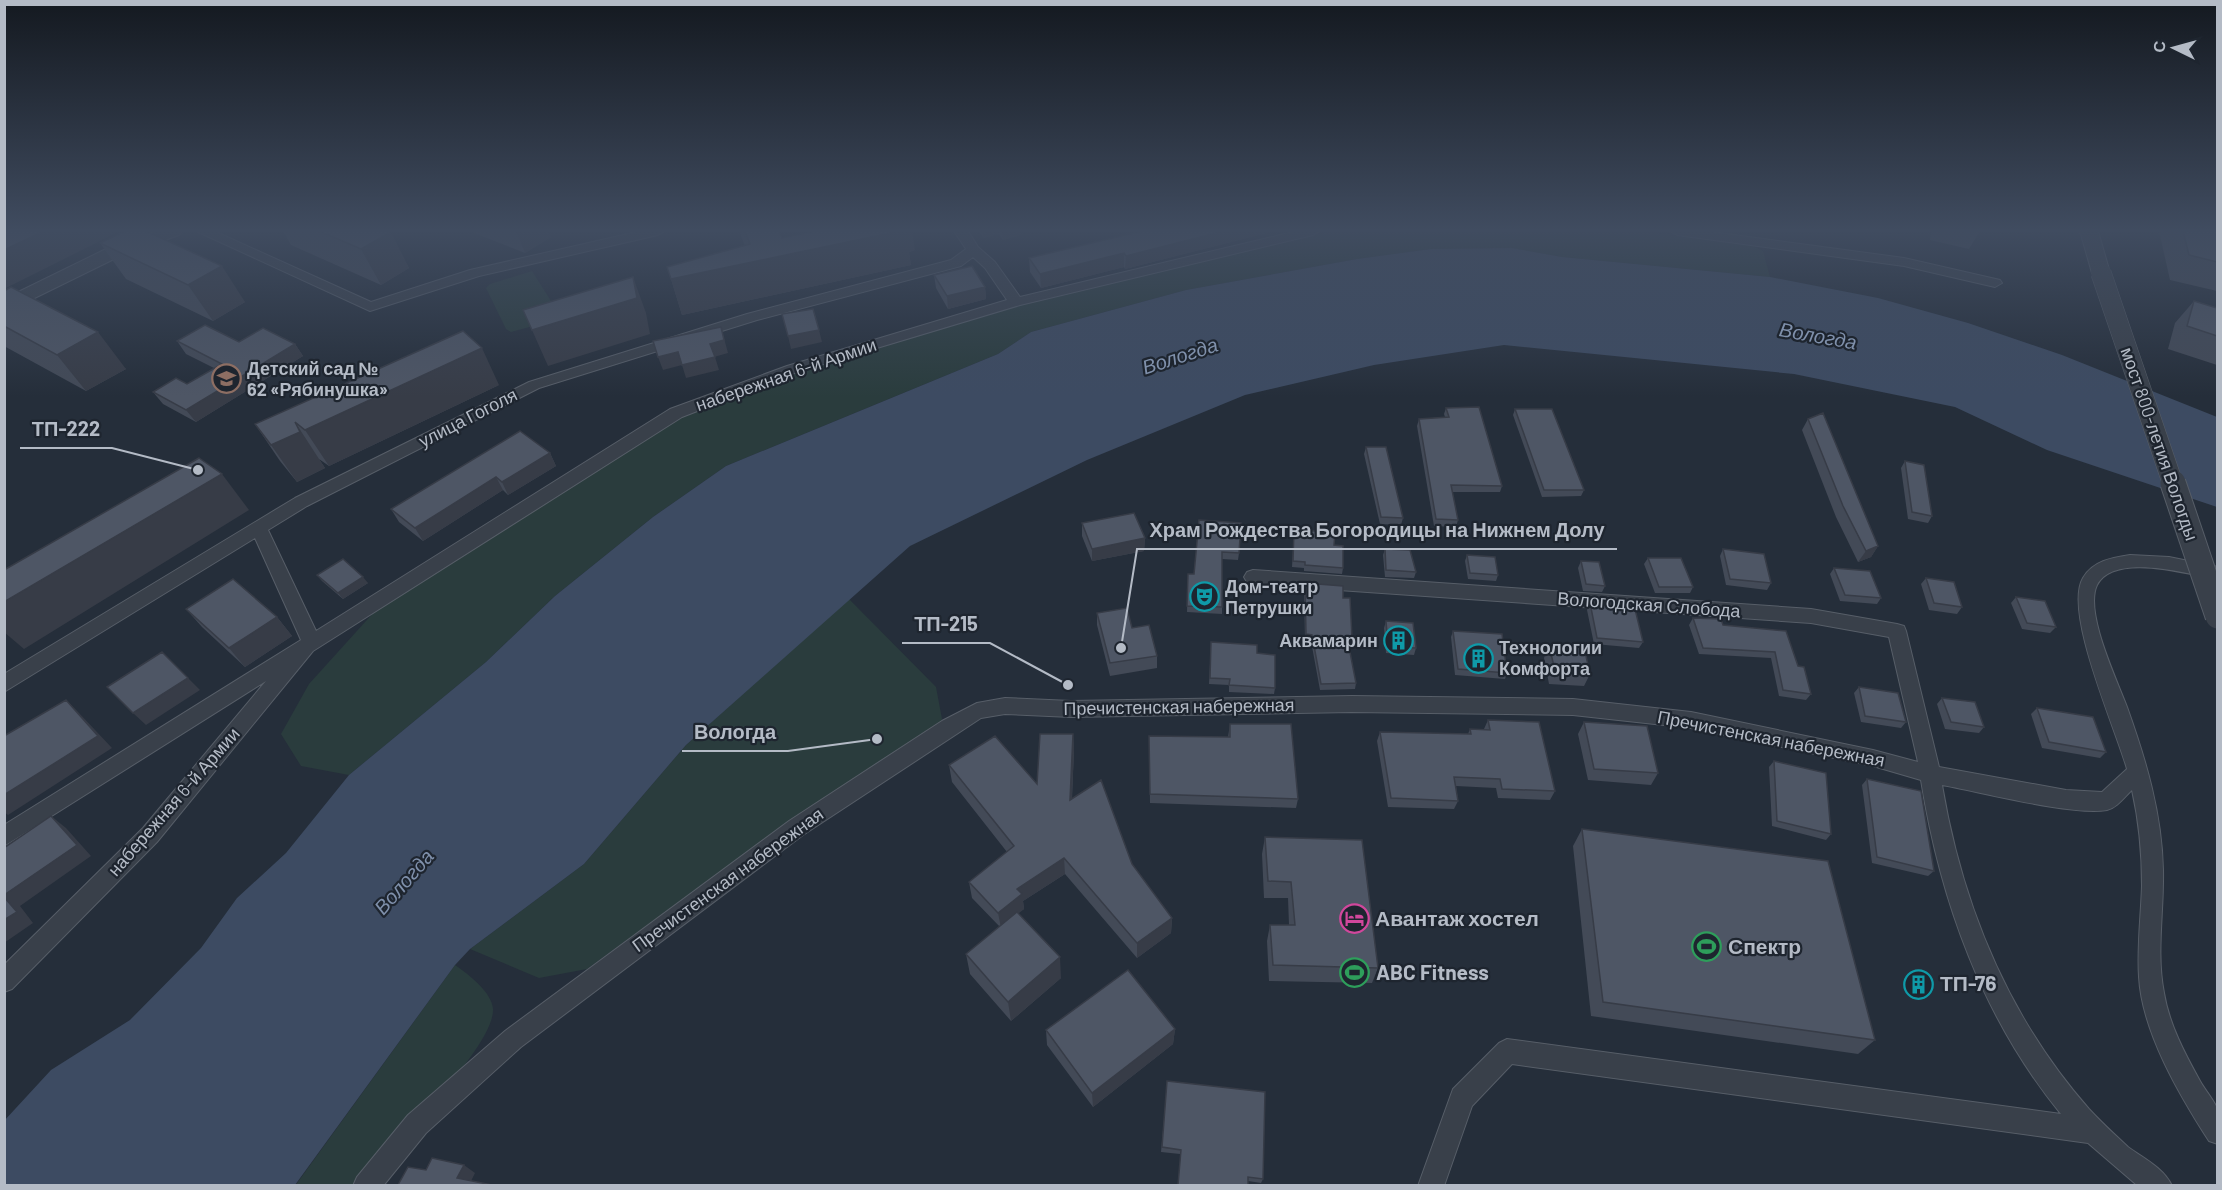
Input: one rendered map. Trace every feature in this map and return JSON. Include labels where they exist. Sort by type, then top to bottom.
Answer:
[{"type":"street","points":[[4,307],[45,287]]},
{"type":"street","points":[[325,287],[370,307],[433,287]]},
{"type":"street","name":"улица Гоголя","points":[[4,684],[301,502],[534,385],[753,317],[868,287]]},
{"type":"street","points":[[1005,287],[1016,302]]},
{"type":"street","name":"набережная 6-й Армии","points":[[4,837],[676,413],[792,369],[1016,302],[1081,287]]},
{"type":"street","name":"мост 800-летия Вологды","points":[[2106,287],[2217,616]]},
{"type":"street","points":[[258,527],[311,642]]},
{"type":"street","points":[[2217,574],[2146,561],[2124,561],[2106,566],[2089,582],[2087,617],[2138,771],[2150,832],[2154,877],[2150,981],[2167,1039],[2217,1132]]},
{"type":"street","name":"Вологодская Слобода","points":[[1253,577],[1811,616],[1897,631],[1930,774]]},
{"type":"street","name":"набережная 6-й Армии","points":[[4,981],[150,835],[311,642]]},
{"type":"street","name":"Пречистенская набережная","points":[[366,1185],[417,1124],[513,1039],[796,828],[976,711],[1005,706],[1071,710],[1352,704],[1573,707],[1691,720],[1873,758],[1930,774],[2066,799],[2106,801],[2138,771]]},
{"type":"street","points":[[1930,774],[1946,855],[1992,987],[2017,1036],[2045,1076],[2094,1131],[2159,1185]]},
{"type":"street","points":[[1431,1185],[1462,1098],[1508,1051],[2094,1131]]},
{"type":"shaded area","points":[[542,287],[558,312],[552,321],[511,332],[506,329],[486,288]]},
{"type":"shaded area","points":[[1097,287],[1205,287],[1031,332],[998,354],[726,466],[653,517],[555,596],[486,662],[349,775],[301,766],[281,734],[309,684],[375,611],[681,418],[797,373],[1019,305]]},
{"type":"shaded area","points":[[849,599],[936,687],[942,719],[938,730],[790,821],[587,969],[539,978],[470,949],[584,864],[686,745]]},
{"type":"shaded area","points":[[455,965],[484,990],[493,1009],[489,1026],[458,1074],[355,1185],[295,1186]]},
{"type":"water","points":[[1205,287],[1819,287],[1878,298],[1968,323],[2062,355],[2217,417],[2217,507],[2047,450],[1955,407],[1794,374],[1504,345],[1374,365],[1245,395],[1087,460],[910,546],[686,745],[584,864],[470,949],[455,965],[295,1185],[5,1185],[4,1121],[51,1070],[130,1020],[201,948],[237,898],[286,853],[349,775],[486,662],[555,596],[653,517],[726,466],[998,354],[1031,332]]},
{"type":"building","points":[[11,287],[98,332],[57,355],[4,326],[4,291]]},
{"type":"building","points":[[601,287],[635,287],[637,298],[532,330],[523,310]]},
{"type":"building","points":[[941,287],[985,287],[947,296]]},
{"type":"building","points":[[2194,301],[2217,308],[2217,336],[2187,326]]},
{"type":"building","points":[[813,309],[819,330],[788,336],[782,314]]},
{"type":"building","points":[[205,325],[239,342],[263,328],[295,344],[186,410],[153,392],[176,378],[187,384],[222,364],[177,341]]},
{"type":"building","points":[[721,327],[724,340],[710,344],[715,357],[682,365],[678,352],[658,357],[653,341]]},
{"type":"building","points":[[463,331],[482,348],[305,430],[295,422],[300,432],[271,445],[255,424]]},
{"type":"building","points":[[1479,407],[1502,486],[1451,485],[1458,520],[1436,519],[1419,419],[1449,417],[1446,408]]},
{"type":"building","points":[[1515,409],[1552,409],[1584,490],[1544,490]]},
{"type":"building","points":[[1823,413],[1878,546],[1866,551],[1843,506],[1808,419]]},
{"type":"building","points":[[520,431],[550,453],[502,482],[496,477],[415,528],[391,509]]},
{"type":"building","points":[[1366,447],[1386,447],[1403,518],[1381,517]]},
{"type":"building","points":[[199,458],[222,474],[4,602],[4,570]]},
{"type":"building","points":[[1905,461],[1924,465],[1932,516],[1912,512]]},
{"type":"building","points":[[1134,513],[1145,538],[1092,549],[1082,523]]},
{"type":"building","points":[[1199,520],[1241,523],[1239,553],[1222,552],[1222,607],[1187,606],[1188,574],[1194,574]]},
{"type":"building","points":[[1294,529],[1335,533],[1334,545],[1343,546],[1343,568],[1305,565],[1305,562],[1293,561]]},
{"type":"building","points":[[1385,549],[1410,550],[1416,572],[1386,570]]},
{"type":"building","points":[[1723,549],[1764,554],[1771,583],[1730,579]]},
{"type":"building","points":[[1467,555],[1495,557],[1498,575],[1470,573]]},
{"type":"building","points":[[1648,558],[1681,558],[1693,587],[1659,587]]},
{"type":"building","points":[[343,559],[363,577],[338,593],[317,575]]},
{"type":"building","points":[[1581,561],[1599,562],[1605,586],[1586,584]]},
{"type":"building","points":[[1834,568],[1870,571],[1881,598],[1845,595]]},
{"type":"building","points":[[1926,578],[1954,582],[1962,607],[1934,603]]},
{"type":"building","points":[[233,579],[277,617],[229,648],[186,609]]},
{"type":"building","points":[[1305,583],[1343,586],[1343,598],[1350,598],[1352,638],[1347,637],[1356,683],[1321,684],[1312,635],[1306,634]]},
{"type":"building","points":[[2016,597],[2045,601],[2056,627],[2027,623]]},
{"type":"building","points":[[1590,603],[1635,609],[1643,642],[1597,638]]},
{"type":"building","points":[[1127,608],[1132,628],[1149,625],[1157,656],[1110,663],[1097,613]]},
{"type":"building","points":[[1693,618],[1721,619],[1723,625],[1786,631],[1798,666],[1804,667],[1811,694],[1783,690],[1775,652],[1703,648]]},
{"type":"building","name":"Аквамарин","points":[[1386,621],[1413,623],[1416,648],[1388,647]]},
{"type":"building","name":"Технологии Комфорта","points":[[1453,631],[1502,634],[1507,673],[1458,669]]},
{"type":"building","points":[[1211,642],[1257,645],[1257,653],[1275,655],[1275,688],[1229,685],[1230,679],[1210,678]]},
{"type":"building","points":[[1549,645],[1584,647],[1590,674],[1555,671]]},
{"type":"building","points":[[162,652],[188,678],[133,713],[107,687]]},
{"type":"building","points":[[1859,687],[1898,693],[1906,722],[1865,716]]},
{"type":"building","points":[[1942,698],[1975,702],[1984,727],[1951,722]]},
{"type":"building","points":[[66,700],[98,736],[4,795],[4,736]]},
{"type":"building","points":[[2037,708],[2093,717],[2106,752],[2049,742]]},
{"type":"building","points":[[1488,720],[1539,722],[1555,791],[1502,789],[1500,779],[1454,777],[1458,801],[1391,798],[1380,732],[1471,734],[1470,729],[1490,730]]},
{"type":"building","points":[[1584,722],[1647,726],[1658,773],[1594,769]]},
{"type":"building","points":[[1230,724],[1291,724],[1298,799],[1150,794],[1149,736],[1230,737]]},
{"type":"building","points":[[1040,734],[1073,734],[1070,800],[1101,780],[1132,864],[1172,918],[1137,943],[1064,858],[1017,889],[1022,894],[998,913],[969,882],[1014,846],[949,765],[995,736],[1037,784]]},
{"type":"building","points":[[1774,761],[1826,773],[1831,834],[1777,821]]},
{"type":"building","points":[[1867,779],[1921,791],[1934,871],[1877,857]]},
{"type":"building","points":[[51,816],[77,845],[4,895],[4,848]]},
{"type":"building","name":"Спектр","points":[[1582,829],[1828,861],[1875,1040],[1603,1002]]},
{"type":"building","points":[[1265,837],[1362,840],[1378,968],[1273,965],[1270,925],[1295,925],[1291,882],[1268,881]]},
{"type":"building","points":[[4,897],[17,912],[4,920]]},
{"type":"building","points":[[1017,912],[1060,957],[1008,1002],[966,954]]},
{"type":"building","points":[[1128,970],[1175,1029],[1092,1093],[1046,1030]]},
{"type":"building","points":[[1167,1081],[1265,1092],[1263,1179],[1248,1177],[1248,1185],[1178,1185],[1181,1150],[1162,1147]]},
{"type":"building","points":[[432,1158],[464,1165],[457,1178],[492,1185],[398,1185],[408,1167],[426,1170]]},
{"type":"place","name":"Детский сад № 62 «Рябинушка»","points":[[226,379]]},
{"type":"place","name":"ТП-222","points":[[198,470]]},
{"type":"place","name":"Дом-театр Петрушки","points":[[1204,597]]},
{"type":"place","name":"Аквамарин","points":[[1399,641]]},
{"type":"place","name":"Храм Рождества Богородицы на Нижнем Долу","points":[[1121,648]]},
{"type":"place","name":"Технологии Комфорта","points":[[1478,658]]},
{"type":"place","name":"ТП-215","points":[[1068,685]]},
{"type":"place","name":"Вологда","points":[[877,739]]},
{"type":"place","name":"Авантаж хостел","points":[[1354,919]]},
{"type":"place","name":"Спектр","points":[[1707,947]]},
{"type":"place","name":"ABC Fitness","points":[[1355,973]]},
{"type":"place","name":"ТП-76","points":[[1919,984]]}]
